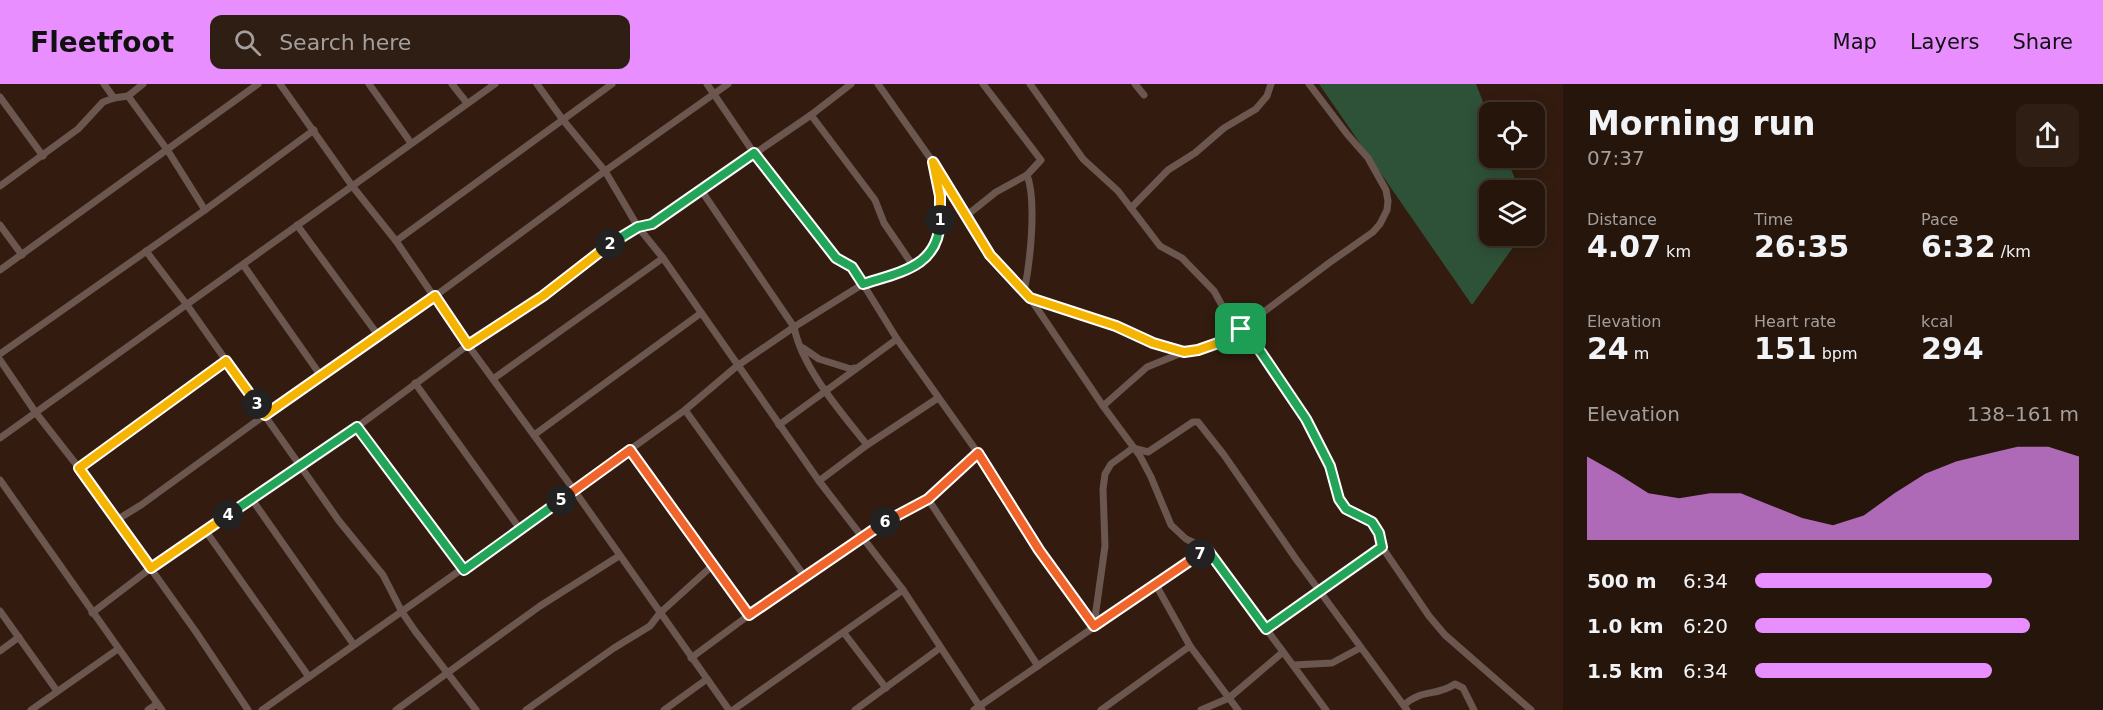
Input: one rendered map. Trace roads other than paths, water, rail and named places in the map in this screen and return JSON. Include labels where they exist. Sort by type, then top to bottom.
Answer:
[{"type":"street","points":[[104,84],[114,98]]},
{"type":"street","points":[[0,186],[87,121],[94,110],[104,102],[128,96],[143,84]]},
{"type":"street","points":[[0,270],[258,84]]},
{"type":"street","points":[[280,84],[353,187],[396,241],[691,658],[731,710],[903,590]]},
{"type":"street","points":[[369,84],[411,143]]},
{"type":"street","points":[[452,84],[467,103]]},
{"type":"street","points":[[0,438],[244,266],[297,225],[495,84]]},
{"type":"street","points":[[537,84],[604,171],[638,227],[663,258],[819,481],[903,590],[979,709],[1094,626],[1207,549]]},
{"type":"street","points":[[396,241],[612,84]]},
{"type":"street","points":[[707,84],[754,153],[836,258],[852,267],[897,339],[978,453],[1039,550],[1094,626]]},
{"type":"street","points":[[115,521],[141,505],[435,296],[604,171],[728,84]]},
{"type":"street","points":[[92,613],[151,568],[357,427],[468,345],[543,296],[608,246],[638,227],[652,224],[811,115],[851,84]]},
{"type":"street","points":[[878,84],[933,162],[990,255],[1030,298],[1133,448],[1151,477],[1171,525],[1186,539],[1207,549],[1326,710]]},
{"type":"street","points":[[966,216],[996,192],[1027,175],[1041,160],[983,84]]},
{"type":"street","points":[[1030,84],[1083,159],[1118,191],[1160,246],[1182,258],[1214,291],[1224,309],[1256,345],[1306,419],[1330,466],[1339,499],[1346,509],[1372,522],[1379,533],[1382,547],[1419,603],[1445,635],[1531,710]]},
{"type":"street","points":[[1136,84],[1144,95]]},
{"type":"street","points":[[1131,208],[1168,170],[1195,153],[1224,128],[1256,109],[1266,96],[1271,84]]},
{"type":"street","points":[[1103,406],[1147,367],[1184,352],[1198,350],[1232,338],[1373,232],[1380,224],[1387,210],[1386,190],[1368,158],[1347,135],[1309,84]]},
{"type":"street","points":[[128,96],[168,151],[205,210]]},
{"type":"street","points":[[0,97],[43,156]]},
{"type":"street","points":[[811,115],[875,200],[884,223],[915,267]]},
{"type":"street","points":[[0,354],[205,210],[314,130]]},
{"type":"street","points":[[262,710],[464,570],[685,410],[737,366],[794,327],[863,284],[915,267],[932,251],[940,230],[940,196],[933,162]]},
{"type":"street","points":[[1024,292],[1030,261],[1031,185],[1027,175]]},
{"type":"street","points":[[701,190],[794,327],[797,343],[826,392],[867,445]]},
{"type":"street","points":[[0,225],[22,255]]},
{"type":"street","points":[[297,225],[378,335]]},
{"type":"street","points":[[146,251],[187,305],[339,521],[382,575],[402,612],[476,710]]},
{"type":"street","points":[[493,379],[663,258]]},
{"type":"street","points":[[244,266],[321,376]]},
{"type":"street","points":[[1030,298],[1116,326],[1153,343],[1184,352]]},
{"type":"street","points":[[534,435],[700,313]]},
{"type":"street","points":[[779,425],[897,339]]},
{"type":"street","points":[[800,347],[819,359],[851,369],[859,366]]},
{"type":"street","points":[[0,360],[36,413],[151,568],[248,710]]},
{"type":"street","points":[[79,468],[226,361]]},
{"type":"street","points":[[415,383],[520,529]]},
{"type":"street","points":[[819,481],[867,445],[938,398]]},
{"type":"street","points":[[685,410],[805,577]]},
{"type":"street","points":[[1133,448],[1148,452],[1193,422],[1198,422],[1405,707],[1414,696],[1446,690],[1455,684],[1463,688],[1474,710]]},
{"type":"street","points":[[357,427],[464,570]]},
{"type":"street","points":[[1094,626],[1105,546],[1103,489],[1105,474],[1111,464],[1133,448]]},
{"type":"street","points":[[630,450],[749,615]]},
{"type":"street","points":[[691,658],[862,536],[901,512],[928,499],[978,453]]},
{"type":"street","points":[[0,480],[159,707],[148,710]]},
{"type":"street","points":[[251,498],[354,645]]},
{"type":"street","points":[[928,499],[1038,666]]},
{"type":"street","points":[[205,530],[309,677]]},
{"type":"street","points":[[1266,629],[1382,547]]},
{"type":"street","points":[[396,710],[540,606],[619,556]]},
{"type":"street","points":[[526,710],[614,648],[650,626],[660,613],[713,565]]},
{"type":"street","points":[[1156,585],[1190,646],[1238,710]]},
{"type":"street","points":[[0,611],[57,691]]},
{"type":"street","points":[[844,633],[886,688]]},
{"type":"street","points":[[0,651],[19,638]]},
{"type":"street","points":[[1101,710],[1190,646]]},
{"type":"street","points":[[855,710],[940,648]]},
{"type":"street","points":[[1294,665],[1332,663],[1360,648]]},
{"type":"street","points":[[31,710],[118,649]]},
{"type":"street","points":[[1202,710],[1229,698],[1283,652]]},
{"type":"street","points":[[664,710],[707,679]]}]
